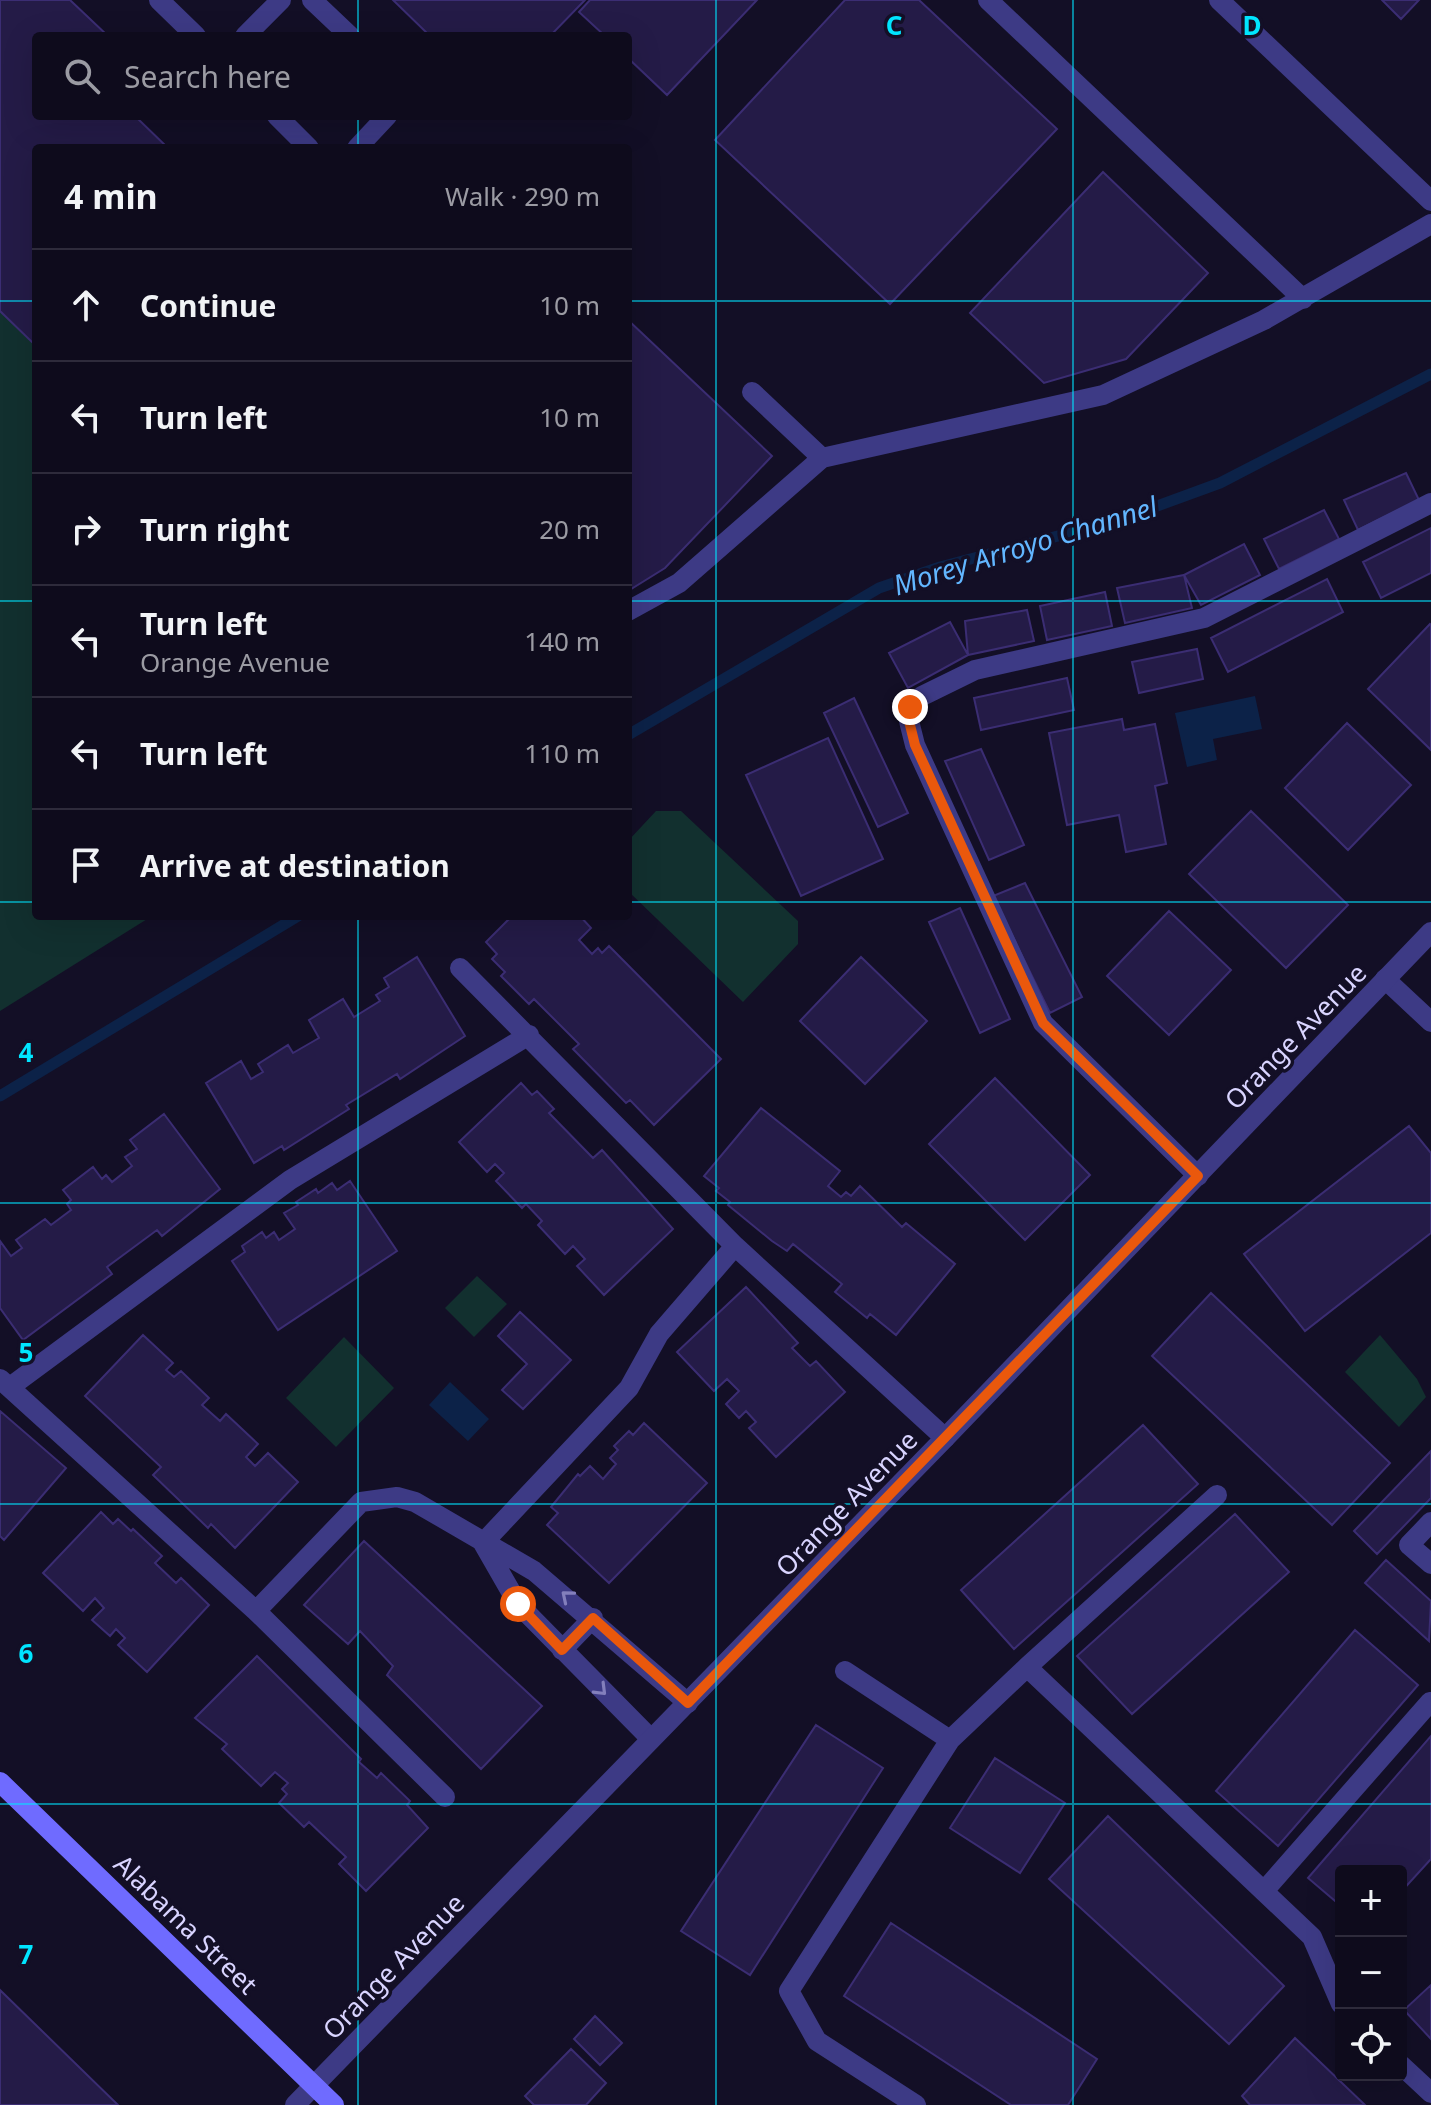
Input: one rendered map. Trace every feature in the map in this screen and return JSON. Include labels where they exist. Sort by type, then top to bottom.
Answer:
[{"type":"main road","name":"Alabama Street","points":[[0,1782],[334,2105]]},
{"type":"street","points":[[159,0],[192,32]]},
{"type":"street","points":[[249,32],[281,0]]},
{"type":"street","points":[[312,0],[346,32]]},
{"type":"street","points":[[988,0],[1303,299]]},
{"type":"street","points":[[1219,0],[1431,201]]},
{"type":"street","points":[[281,120],[305,144]]},
{"type":"street","points":[[361,144],[383,120]]},
{"type":"street","points":[[632,609],[679,583],[822,458],[1103,395],[1303,299],[1431,224]]},
{"type":"street","points":[[752,392],[822,458]]},
{"type":"street","points":[[1198,1176],[1043,1023],[915,745],[909,721],[910,707],[922,696],[975,670],[1204,618],[1431,503]]},
{"type":"street","name":"Orange Avenue","points":[[295,2105],[945,1438],[1431,932]]},
{"type":"street","points":[[460,968],[735,1246],[945,1438]]},
{"type":"street","points":[[1385,979],[1431,1022]]},
{"type":"street","points":[[445,1797],[256,1611],[5,1383],[290,1180],[529,1035]]},
{"type":"street","points":[[483,1543],[629,1388],[659,1334],[735,1246]]},
{"type":"street","points":[[916,2105],[817,2041],[789,1991],[950,1740],[1217,1495]]},
{"type":"street","points":[[256,1611],[361,1502],[397,1497],[415,1502],[534,1571],[593,1618],[688,1703]]},
{"type":"street","points":[[1431,1522],[1409,1545],[1431,1564]]},
{"type":"street","points":[[483,1543],[518,1604],[651,1739]]},
{"type":"street","points":[[562,1650],[593,1618]]},
{"type":"street","points":[[1027,1667],[1312,1937],[1335,1990]]},
{"type":"street","points":[[845,1671],[950,1740]]},
{"type":"street","points":[[1264,1891],[1430,1702]]},
{"type":"street","points":[[1407,2071],[1431,2093]]},
{"type":"green space","points":[[0,311],[32,342],[32,920],[146,920],[0,1011]]},
{"type":"green space","points":[[656,811],[681,811],[798,921],[798,944],[743,1002],[632,895],[632,837]]},
{"type":"green space","points":[[477,1276],[507,1304],[474,1337],[445,1308]]},
{"type":"green space","points":[[1380,1335],[1417,1379],[1426,1397],[1399,1427],[1345,1372]]},
{"type":"green space","points":[[344,1337],[394,1388],[336,1447],[286,1398]]},
{"type":"water","points":[[1255,696],[1262,729],[1213,739],[1217,760],[1187,767],[1175,713]]},
{"type":"water","points":[[450,1382],[489,1419],[468,1441],[429,1405]]},
{"type":"building","points":[[0,0],[70,0],[104,32],[32,32],[32,120],[139,120],[164,144],[32,144],[32,342],[0,311]]},
{"type":"building","points":[[393,0],[585,0],[554,32],[426,32]]},
{"type":"building","points":[[590,0],[757,0],[667,95],[632,62],[632,32],[601,32],[579,12]]},
{"type":"building","points":[[845,0],[919,0],[1057,129],[890,304],[715,140]]},
{"type":"building","points":[[1382,0],[1419,0],[1401,19]]},
{"type":"building","points":[[1103,172],[1208,273],[1126,359],[1044,383],[970,313]]},
{"type":"building","points":[[632,324],[772,456],[665,568],[632,589]]},
{"type":"building","points":[[1406,473],[1419,500],[1358,530],[1344,500]]},
{"type":"building","points":[[1324,510],[1339,539],[1279,569],[1264,539]]},
{"type":"building","points":[[1431,528],[1431,573],[1381,598],[1363,562]]},
{"type":"building","points":[[1244,544],[1260,575],[1201,605],[1184,575]]},
{"type":"building","points":[[1184,575],[1192,608],[1125,623],[1117,588]]},
{"type":"building","points":[[1327,579],[1343,612],[1228,672],[1211,638]]},
{"type":"building","points":[[1105,592],[1112,626],[1047,640],[1040,606]]},
{"type":"building","points":[[1027,610],[1034,641],[968,655],[965,621]]},
{"type":"building","points":[[950,622],[968,655],[908,688],[889,653]]},
{"type":"building","points":[[1431,625],[1431,750],[1368,689]]},
{"type":"building","points":[[1197,649],[1203,679],[1139,693],[1132,662]]},
{"type":"building","points":[[1067,678],[1074,710],[981,730],[974,698]]},
{"type":"building","points":[[854,698],[908,813],[878,827],[824,713]]},
{"type":"building","points":[[1122,719],[1124,730],[1155,724],[1167,783],[1155,786],[1166,844],[1126,852],[1119,815],[1067,825],[1049,733]]},
{"type":"building","points":[[1347,723],[1411,785],[1348,850],[1285,788]]},
{"type":"building","points":[[828,738],[883,859],[801,896],[746,775]]},
{"type":"building","points":[[981,749],[1024,845],[989,860],[945,761]]},
{"type":"building","points":[[1251,811],[1348,905],[1286,968],[1189,874]]},
{"type":"building","points":[[1025,883],[1082,997],[1050,1013],[993,896]]},
{"type":"building","points":[[960,908],[1010,1019],[980,1033],[929,922]]},
{"type":"building","points":[[1169,911],[1231,970],[1169,1035],[1107,976]]},
{"type":"building","points":[[508,920],[584,920],[591,928],[579,940],[592,954],[598,948],[602,953],[609,946],[721,1059],[654,1125],[630,1100],[626,1103],[573,1049],[579,1044],[534,999],[529,1004],[501,976],[505,972],[492,959],[497,954],[486,942]]},
{"type":"building","points":[[417,957],[465,1036],[400,1079],[397,1074],[346,1105],[349,1109],[284,1150],[282,1146],[254,1163],[206,1083],[241,1061],[251,1079],[263,1072],[258,1064],[288,1045],[293,1053],[319,1038],[309,1020],[343,999],[354,1017],[380,1001],[376,995],[389,987],[384,978]]},
{"type":"building","points":[[861,957],[927,1021],[865,1084],[800,1021]]},
{"type":"building","points":[[995,1078],[1090,1175],[1025,1240],[929,1144]]},
{"type":"building","points":[[521,1083],[532,1095],[537,1091],[554,1109],[549,1113],[593,1158],[602,1150],[673,1229],[604,1295],[577,1266],[585,1259],[573,1246],[565,1254],[538,1225],[542,1221],[526,1204],[522,1208],[496,1181],[504,1173],[495,1164],[487,1172],[459,1142]]},
{"type":"building","points":[[761,1108],[840,1171],[828,1186],[841,1197],[846,1192],[851,1196],[860,1186],[902,1227],[906,1223],[955,1264],[896,1335],[870,1314],[867,1318],[835,1292],[842,1284],[793,1244],[787,1251],[728,1205],[730,1202],[716,1191],[719,1188],[704,1176]]},
{"type":"building","points":[[164,1114],[220,1189],[162,1236],[157,1230],[107,1267],[112,1274],[23,1340],[0,1308],[0,1241],[11,1256],[22,1248],[16,1240],[45,1219],[51,1225],[71,1210],[67,1204],[71,1200],[63,1190],[93,1167],[102,1179],[106,1175],[112,1182],[132,1166],[125,1157],[137,1149],[130,1140]]},
{"type":"building","points":[[1409,1126],[1431,1153],[1431,1233],[1305,1331],[1244,1254]]},
{"type":"building","points":[[350,1181],[397,1251],[278,1330],[232,1261],[245,1252],[242,1246],[262,1232],[266,1238],[274,1232],[279,1240],[295,1229],[284,1213],[298,1205],[296,1202],[316,1189],[318,1193],[332,1183],[337,1190]]},
{"type":"building","points":[[746,1287],[798,1343],[792,1348],[810,1366],[816,1361],[845,1392],[776,1457],[749,1428],[756,1422],[746,1411],[739,1418],[726,1404],[739,1391],[727,1379],[714,1391],[677,1352]]},
{"type":"building","points":[[1211,1293],[1390,1463],[1332,1525],[1152,1356]]},
{"type":"building","points":[[520,1312],[571,1360],[523,1409],[502,1390],[527,1364],[498,1336]]},
{"type":"building","points":[[143,1335],[173,1363],[166,1370],[174,1377],[181,1371],[209,1398],[202,1405],[220,1421],[226,1414],[258,1444],[246,1457],[255,1466],[268,1453],[298,1482],[235,1548],[211,1524],[208,1528],[153,1475],[161,1467],[85,1396]]},
{"type":"building","points":[[0,1411],[66,1468],[4,1540],[0,1536]]},
{"type":"building","points":[[644,1423],[707,1483],[609,1583],[547,1525],[558,1513],[551,1507],[578,1474],[580,1476],[590,1466],[603,1479],[616,1464],[610,1458],[618,1450],[614,1446],[629,1431],[633,1435]]},
{"type":"building","points":[[1143,1425],[1198,1484],[1014,1649],[961,1590]]},
{"type":"building","points":[[1431,1451],[1431,1498],[1377,1554],[1354,1531]]},
{"type":"building","points":[[101,1512],[113,1524],[118,1519],[131,1531],[133,1529],[162,1556],[155,1563],[176,1583],[181,1578],[209,1605],[147,1672],[118,1645],[125,1638],[116,1629],[110,1636],[92,1620],[104,1608],[95,1598],[83,1611],[43,1573]]},
{"type":"building","points":[[1235,1514],[1289,1572],[1132,1714],[1077,1656]]},
{"type":"building","points":[[364,1541],[542,1706],[481,1769],[387,1675],[393,1666],[360,1631],[348,1644],[304,1605]]},
{"type":"building","points":[[1386,1560],[1431,1601],[1429,1641],[1365,1583]]},
{"type":"building","points":[[1355,1630],[1418,1685],[1278,1846],[1216,1791]]},
{"type":"building","points":[[257,1656],[361,1759],[359,1762],[377,1778],[381,1773],[410,1801],[407,1805],[428,1828],[366,1891],[339,1864],[346,1857],[309,1822],[304,1827],[279,1803],[287,1794],[282,1789],[288,1783],[275,1772],[261,1786],[222,1749],[227,1744],[195,1718]]},
{"type":"building","points":[[816,1725],[883,1768],[750,1975],[681,1931]]},
{"type":"building","points":[[1431,1736],[1431,1859],[1407,1885],[1407,1865],[1335,1865],[1335,1901],[1308,1878]]},
{"type":"building","points":[[995,1758],[1065,1803],[1020,1873],[950,1828]]},
{"type":"building","points":[[1108,1816],[1284,1986],[1229,2044],[1049,1879]]},
{"type":"building","points":[[891,1923],[1097,2059],[1068,2105],[1011,2105],[844,1996]]},
{"type":"building","points":[[1431,1985],[1431,2039],[1407,2013],[1407,2007]]},
{"type":"building","points":[[0,1990],[118,2105],[0,2105]]},
{"type":"building","points":[[595,2016],[622,2043],[600,2065],[574,2039]]},
{"type":"building","points":[[1295,2038],[1335,2076],[1335,2081],[1340,2081],[1365,2105],[1250,2105],[1242,2096]]},
{"type":"building","points":[[571,2049],[606,2083],[586,2105],[534,2105],[525,2096]]},
{"type":"waterway","name":"Morey Arroyo Channel","points":[[632,733],[879,588],[940,567],[1119,520],[1220,483],[1431,374]]},
{"type":"waterway","name":"Morey Arroyo Channel","points":[[0,1096],[291,920]]},
{"type":"route","points":[[518,1604],[562,1650],[593,1618],[688,1703],[1198,1176],[1043,1023],[915,745],[909,721],[910,707]]}]
